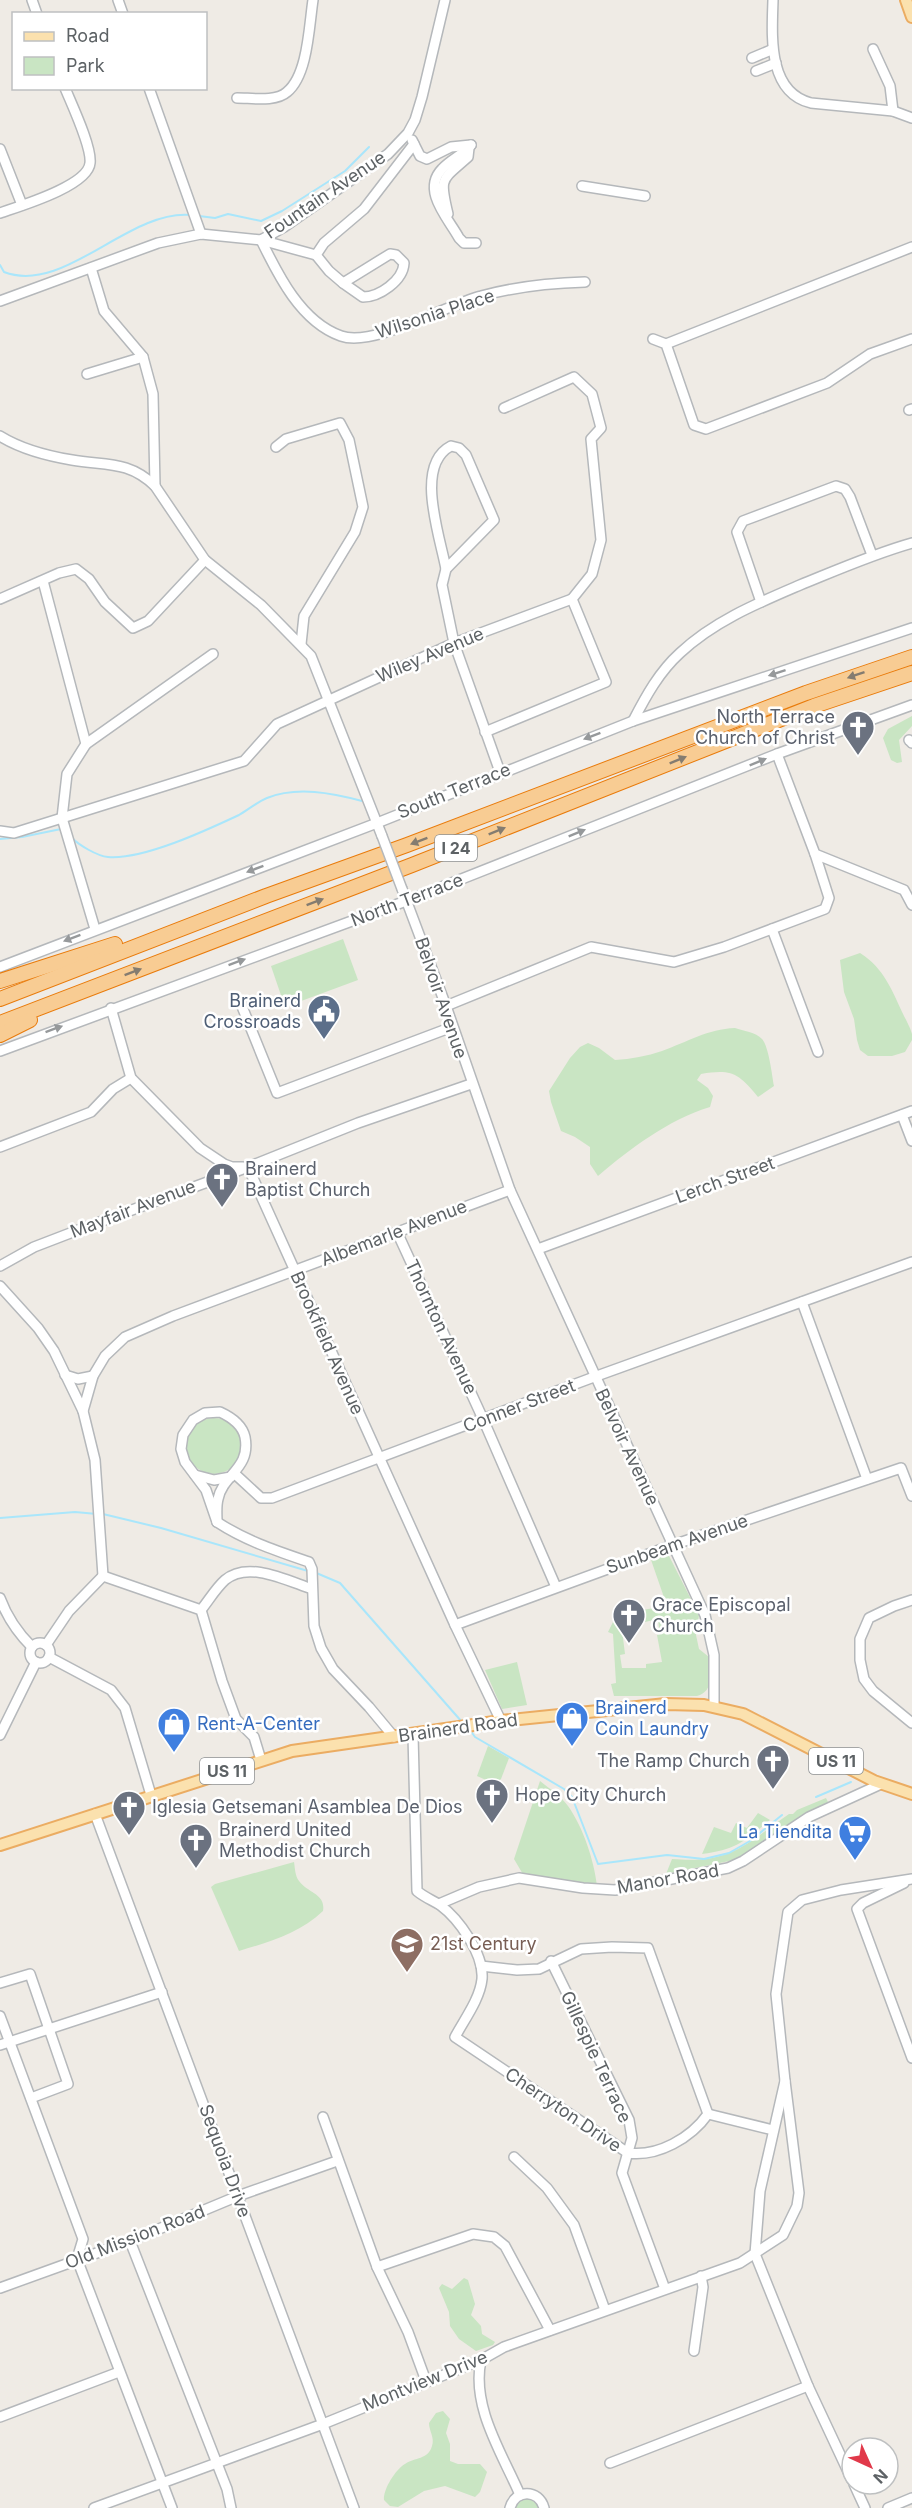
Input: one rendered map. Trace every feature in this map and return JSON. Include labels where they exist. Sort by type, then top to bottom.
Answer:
[{"type":"highway","name":"I 24","points":[[0,999],[266,896],[407,845],[806,693],[912,657]]},
{"type":"highway","name":"I 24","points":[[0,1023],[814,706],[912,673]]},
{"type":"highway","points":[[0,981],[98,951],[189,918],[266,896]]},
{"type":"highway","points":[[0,1035],[109,981]]},
{"type":"main road","points":[[906,0],[912,17]]},
{"type":"main road","name":"Brainerd Road","points":[[0,1845],[292,1751],[501,1721],[635,1706],[685,1703],[714,1707],[753,1718],[881,1784],[912,1794]]},
{"type":"street","points":[[237,98],[272,98],[287,93],[301,74],[313,0]]},
{"type":"street","name":"Fountain Avenue","points":[[0,301],[158,243],[201,234],[261,240],[284,227],[388,154],[408,133],[420,104],[445,0]]},
{"type":"street","points":[[773,0],[771,50],[783,80],[791,92],[804,101],[849,108],[893,111],[912,118]]},
{"type":"street","points":[[873,49],[890,86],[893,111]]},
{"type":"street","points":[[752,58],[771,50]]},
{"type":"street","points":[[756,71],[776,63]]},
{"type":"street","points":[[0,213],[74,184],[85,176],[90,164],[89,152],[66,90]]},
{"type":"street","points":[[150,90],[201,234]]},
{"type":"street","points":[[408,133],[420,156],[427,159],[451,147],[471,145],[461,157],[443,169],[436,180],[435,196],[459,238],[464,243],[476,243]]},
{"type":"street","points":[[316,255],[324,243],[364,209],[414,144]]},
{"type":"street","points":[[0,149],[22,205]]},
{"type":"street","points":[[582,186],[645,196]]},
{"type":"street","points":[[261,240],[316,255],[329,271],[343,283],[363,297],[370,297],[391,284],[400,275],[404,263],[396,255],[390,254],[343,283]]},
{"type":"street","name":"Wilsonia Place","points":[[261,240],[281,280],[299,306],[342,337],[360,338],[412,324],[479,296],[560,283],[585,282]]},
{"type":"street","points":[[652,339],[666,344],[912,247]]},
{"type":"street","points":[[91,268],[104,311],[143,357],[153,394],[155,486]]},
{"type":"street","points":[[666,344],[694,424],[706,429],[827,383],[870,354],[912,339]]},
{"type":"street","points":[[87,374],[143,357]]},
{"type":"street","points":[[485,732],[606,682],[573,599],[592,574],[601,540],[591,439],[601,428],[592,394],[574,378],[504,408]]},
{"type":"street","points":[[276,447],[286,439],[340,423],[349,440],[363,507],[356,532],[304,616],[301,644]]},
{"type":"street","name":"Belvoir Avenue","points":[[0,436],[43,453],[72,460],[124,466],[145,476],[155,486],[205,560],[261,606],[311,656],[446,1006],[471,1084],[510,1190],[709,1628],[714,1655],[714,1707]]},
{"type":"street","points":[[446,569],[494,520],[466,455],[459,448],[451,446],[440,451],[433,467],[430,486],[446,569],[442,585],[454,643],[500,772]]},
{"type":"street","points":[[761,602],[737,532],[743,521],[836,486],[844,489],[850,497],[872,555]]},
{"type":"street","points":[[633,721],[646,694],[679,653],[707,630],[761,602],[872,555],[912,543]]},
{"type":"street","points":[[0,600],[59,573],[76,569],[89,579],[105,602],[133,628],[148,621],[205,560]]},
{"type":"street","points":[[43,581],[86,744]]},
{"type":"street","name":"Wiley Avenue","points":[[0,831],[14,833],[244,761],[277,724],[454,643],[573,599]]},
{"type":"street","name":"South Terrace","points":[[0,966],[377,823],[500,772],[633,721],[912,628]]},
{"type":"street","points":[[95,929],[63,818],[67,774],[86,744],[213,654]]},
{"type":"street","name":"North Terrace","points":[[0,1051],[111,1008],[406,901],[777,754],[912,705]]},
{"type":"street","points":[[446,1006],[591,947],[674,963],[825,909],[829,898],[777,754]]},
{"type":"street","points":[[815,854],[908,888],[912,905]]},
{"type":"street","points":[[771,929],[818,1052]]},
{"type":"street","points":[[241,1004],[277,1093],[452,1027]]},
{"type":"street","points":[[111,1008],[131,1078],[200,1148],[224,1164],[232,1167],[248,1167]]},
{"type":"street","points":[[0,1147],[91,1112],[113,1089],[131,1078]]},
{"type":"street","name":"Mayfair Avenue","points":[[0,1266],[34,1247],[358,1123],[471,1084]]},
{"type":"street","name":"Lerch Street","points":[[538,1249],[912,1111]]},
{"type":"street","points":[[902,1115],[912,1141]]},
{"type":"street","name":"Brookfield Avenue","points":[[248,1167],[455,1625],[501,1721]]},
{"type":"street","name":"Albemarle Avenue","points":[[83,1411],[93,1376],[105,1356],[125,1337],[510,1190]]},
{"type":"street","name":"Thornton Avenue","points":[[397,1232],[483,1419],[556,1587]]},
{"type":"street","name":"Conner Street","points":[[234,1475],[261,1498],[266,1498],[912,1262]]},
{"type":"street","points":[[0,1286],[38,1328],[54,1351],[83,1411],[95,1460],[103,1576],[69,1611],[46,1645]]},
{"type":"street","points":[[802,1302],[867,1479]]},
{"type":"street","points":[[65,1375],[78,1379],[93,1376]]},
{"type":"street","points":[[217,1522],[218,1498],[246,1455],[244,1432],[230,1417],[220,1412],[205,1413],[193,1420],[183,1435],[181,1449],[206,1490],[217,1522],[259,1545],[309,1562],[312,1572],[314,1626],[321,1647],[333,1669],[394,1737]]},
{"type":"street","name":"Sunbeam Avenue","points":[[455,1625],[673,1545],[901,1468],[912,1496]]},
{"type":"street","points":[[195,1475],[214,1480],[234,1475]]},
{"type":"street","points":[[201,1610],[226,1579],[239,1574],[250,1572],[277,1577],[312,1589]]},
{"type":"street","points":[[103,1576],[201,1610]]},
{"type":"street","points":[[0,1598],[6,1613],[20,1635],[32,1647]]},
{"type":"street","points":[[912,1600],[869,1618],[860,1639],[860,1660],[864,1679],[873,1691],[912,1723]]},
{"type":"street","points":[[201,1610],[236,1719],[254,1737],[261,1760]]},
{"type":"street","points":[[40,1643],[46,1645],[50,1650],[49,1657],[42,1663],[36,1662],[30,1656],[32,1647],[40,1643]]},
{"type":"street","points":[[49,1657],[111,1690],[118,1698],[124,1708],[151,1795]]},
{"type":"street","points":[[0,1735],[36,1662]]},
{"type":"street","points":[[413,1735],[417,1891],[428,1901],[438,1904],[464,1927],[481,1966],[517,1970],[539,1969],[545,1968],[551,1961],[581,1949],[648,1948],[708,2114],[773,2130]]},
{"type":"street","name":"Manor Road","points":[[438,1904],[479,1887],[519,1878],[584,1888],[615,1890],[728,1868],[809,1817],[881,1784]]},
{"type":"street","name":"Sequoia Drive","points":[[95,1814],[354,2508]]},
{"type":"street","points":[[912,1879],[863,1903],[857,1909],[909,2039],[912,2058]]},
{"type":"street","name":"Montview Drive","points":[[94,2508],[322,2424],[481,2360],[504,2347],[740,2263],[783,2235],[793,2217],[799,2193],[776,1994],[788,1912],[802,1900],[841,1890],[912,1879]]},
{"type":"street","name":"Gillespie Terrace","points":[[551,1961],[628,2120],[633,2138],[622,2172],[664,2289]]},
{"type":"street","name":"Cherryton Drive","points":[[481,1966],[482,1979],[477,1995],[455,2037],[628,2153],[638,2154],[672,2145],[700,2126],[708,2114]]},
{"type":"street","points":[[0,1983],[30,1974],[68,2084],[31,2098]]},
{"type":"street","points":[[5,2043],[49,2031],[162,1992]]},
{"type":"street","points":[[0,2016],[5,2043],[31,2098],[83,2239],[77,2259],[172,2508]]},
{"type":"street","points":[[785,2081],[760,2191],[755,2254],[808,2386],[840,2454]]},
{"type":"street","points":[[322,2117],[377,2267],[408,2332],[426,2381]]},
{"type":"street","points":[[514,2157],[547,2188],[574,2225],[605,2310]]},
{"type":"street","name":"Old Mission Road","points":[[0,2288],[130,2241],[238,2196],[337,2161]]},
{"type":"street","points":[[377,2267],[473,2234],[494,2237],[505,2246],[550,2330]]},
{"type":"street","points":[[83,2239],[101,2250]]},
{"type":"street","points":[[130,2241],[227,2489],[231,2508]]},
{"type":"street","points":[[694,2351],[703,2287],[702,2276]]},
{"type":"street","points":[[481,2360],[478,2392],[485,2415],[520,2495]]},
{"type":"street","points":[[0,2417],[119,2372]]},
{"type":"street","points":[[610,2463],[808,2386]]},
{"type":"street","points":[[510,2508],[514,2498],[534,2494],[540,2499],[544,2508]]},
{"type":"street","points":[[888,2508],[912,2498]]},
{"type":"green space","points":[[912,716],[912,726],[899,740],[902,762],[897,763],[891,760],[883,738],[888,729]]},
{"type":"green space","points":[[343,939],[358,980],[285,1007],[271,966]]},
{"type":"green space","points":[[860,953],[882,973],[909,1027],[912,1040],[905,1052],[892,1056],[868,1056],[860,1050],[854,1019],[844,992],[840,960]]},
{"type":"green space","points":[[735,1028],[753,1033],[762,1039],[767,1048],[774,1086],[758,1097],[734,1075],[720,1072],[701,1074],[697,1080],[708,1088],[713,1096],[710,1107],[665,1127],[598,1176],[590,1164],[590,1147],[561,1131],[549,1091],[570,1058],[580,1047],[588,1043],[615,1060],[627,1059],[662,1051],[707,1033]]},
{"type":"green space","points":[[214,1418],[225,1420],[234,1426],[240,1435],[242,1446],[240,1457],[234,1466],[225,1472],[214,1474],[203,1472],[194,1466],[188,1457],[186,1446],[188,1435],[194,1426],[203,1420]]},
{"type":"green space","points":[[667,1552],[699,1615],[696,1635],[699,1649],[709,1657],[710,1675],[709,1685],[703,1694],[697,1696],[614,1696],[611,1684],[616,1683],[613,1634],[608,1632],[617,1614],[667,1606],[650,1557]],"holes":[[[658,1619],[660,1634],[657,1635],[662,1662],[646,1664],[646,1668],[622,1668],[620,1655],[625,1654],[621,1622],[631,1620],[632,1625]]]},
{"type":"green space","points":[[517,1662],[527,1705],[502,1709],[485,1670]]},
{"type":"green space","points":[[488,1746],[509,1758],[501,1779],[495,1784],[477,1776]]},
{"type":"green space","points":[[540,1781],[562,1799],[573,1814],[587,1844],[597,1886],[524,1876],[514,1859]]},
{"type":"green space","points":[[826,1798],[828,1802],[786,1826],[739,1859],[666,1874],[672,1859],[709,1858],[736,1850],[789,1814]]},
{"type":"green space","points":[[758,1813],[770,1820],[753,1834],[732,1847],[702,1854],[714,1827],[731,1833],[736,1823],[747,1828]]},
{"type":"green space","points":[[294,1862],[298,1879],[319,1897],[323,1911],[294,1931],[239,1951],[211,1887]]},
{"type":"green space","points":[[464,2278],[468,2280],[475,2304],[471,2315],[481,2326],[482,2334],[495,2342],[493,2345],[476,2351],[459,2339],[450,2326],[449,2312],[439,2288],[442,2284],[452,2289]]},
{"type":"green space","points":[[443,2411],[450,2419],[446,2433],[450,2444],[450,2461],[458,2464],[480,2464],[487,2472],[480,2492],[475,2497],[445,2486],[424,2491],[398,2507],[390,2506],[384,2500],[384,2496],[391,2480],[401,2467],[428,2454],[433,2440],[429,2423],[436,2413]]},
{"type":"green space","points":[[528,2497],[535,2500],[540,2508],[513,2508],[519,2501]]},
{"type":"waterway","points":[[199,216],[215,218],[228,214],[261,221],[282,211],[345,171],[369,147]]},
{"type":"waterway","points":[[0,265],[4,272],[27,276],[50,272],[73,263],[143,225],[167,217],[190,215]]},
{"type":"waterway","points":[[72,838],[99,855],[122,857],[156,849],[193,836],[278,794],[314,792],[362,801]]},
{"type":"waterway","points":[[0,839],[61,829]]},
{"type":"waterway","points":[[0,1518],[75,1512],[97,1514]]},
{"type":"waterway","points":[[103,1514],[161,1528],[308,1571]]},
{"type":"waterway","points":[[314,1572],[340,1583],[462,1722]]},
{"type":"waterway","points":[[470,1730],[475,1737],[564,1789],[572,1797],[598,1864],[667,1855],[704,1859],[729,1853],[750,1841],[782,1815]]},
{"type":"waterway","points":[[816,1797],[851,1782]]},
{"type":"place","name":"North Terrace Church of Christ","points":[[858,756]]},
{"type":"place","name":"Brainerd Crossroads","points":[[324,1040]]},
{"type":"place","name":"Brainerd Baptist Church","points":[[222,1208]]},
{"type":"place","name":"Grace Episcopal Church","points":[[629,1644]]},
{"type":"place","name":"Brainerd Coin Laundry","points":[[572,1747]]},
{"type":"place","name":"Rent-A-Center","points":[[174,1753]]},
{"type":"place","name":"The Ramp Church","points":[[773,1790]]},
{"type":"place","name":"Hope City Church","points":[[492,1824]]},
{"type":"place","name":"Iglesia Getsemani Asamblea De Dios","points":[[129,1836]]},
{"type":"place","name":"La Tiendita","points":[[855,1861]]},
{"type":"place","name":"Brainerd United Methodist Church","points":[[196,1869]]},
{"type":"place","name":"21st Century","points":[[407,1973]]}]
